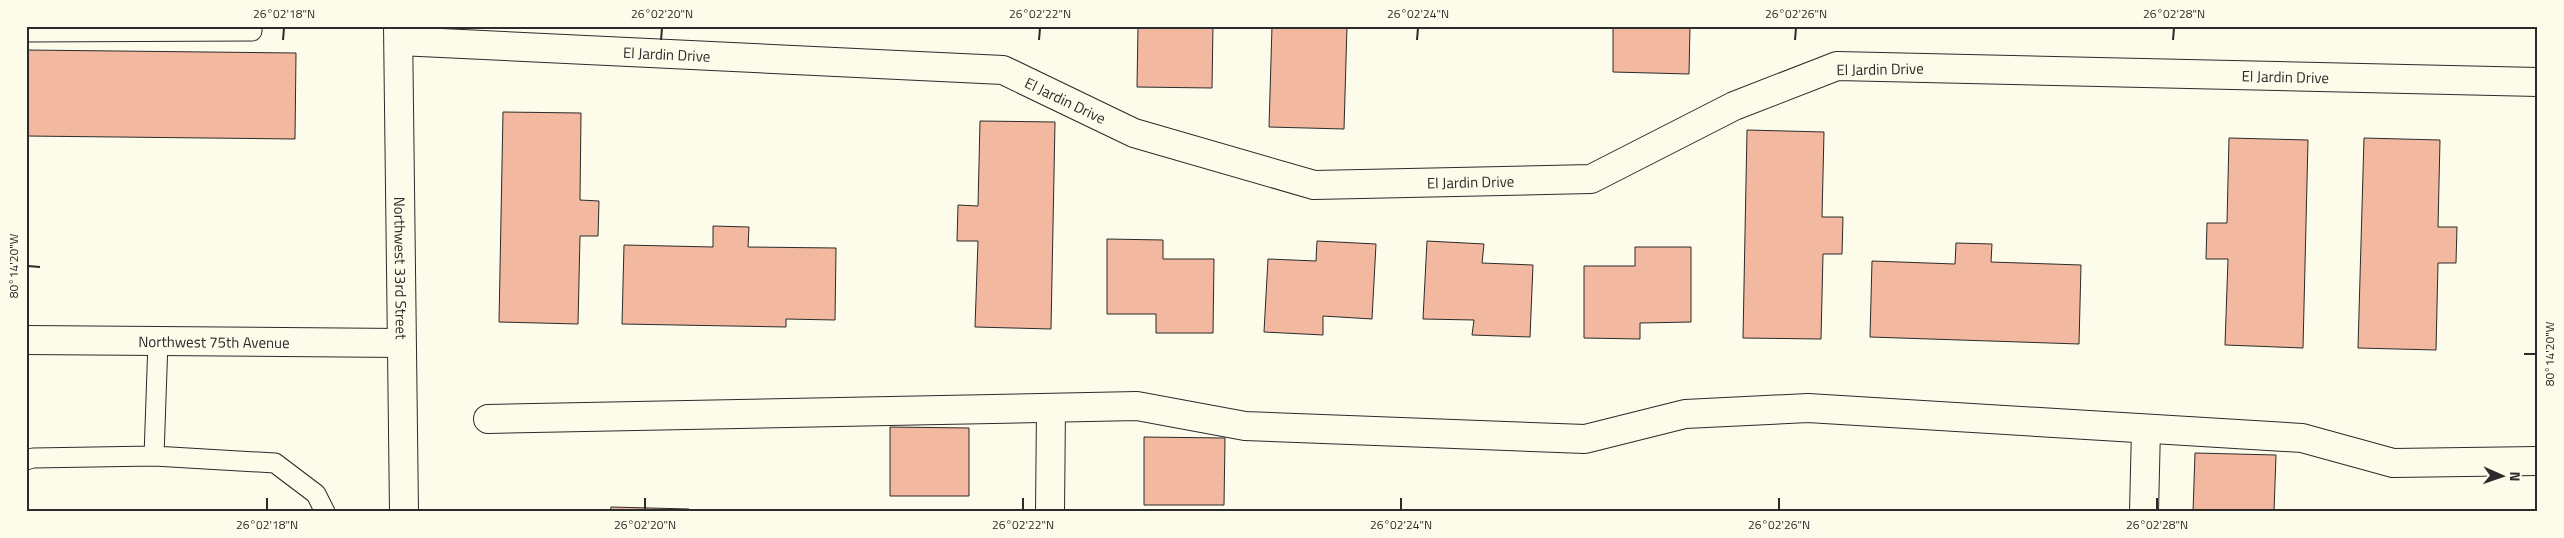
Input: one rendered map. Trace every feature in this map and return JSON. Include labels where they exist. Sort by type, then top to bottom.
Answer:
[{"type":"street","name":"El Jardin Drive","points":[[399,34],[1003,70],[1134,133],[1314,185],[1591,179],[1734,106],[1837,66],[2538,82]]},
{"type":"street","name":"Northwest 33rd Street","points":[[399,34],[404,512]]},
{"type":"street","name":"Northwest 75th Avenue","points":[[26,340],[401,343]]},
{"type":"street","points":[[488,419],[1137,406],[1245,426],[1585,439],[1685,414],[1808,408],[2302,438],[2393,463],[2538,462]]},
{"type":"street","points":[[1050,512],[1051,408]]},
{"type":"street","points":[[2144,512],[2146,429]]},
{"type":"lane","points":[[26,32],[128,29],[252,31],[252,26]]},
{"type":"lane","points":[[154,456],[158,341]]},
{"type":"lane","points":[[26,460],[33,458],[154,456],[275,463],[316,494],[325,512]]},
{"type":"building","points":[[1138,26],[1213,26],[1212,88],[1137,87]]},
{"type":"building","points":[[1272,26],[1347,26],[1344,129],[1269,127]]},
{"type":"building","points":[[1613,26],[1690,26],[1689,74],[1613,72]]},
{"type":"building","points":[[26,50],[296,53],[295,139],[26,136]]},
{"type":"building","points":[[503,112],[581,113],[580,200],[599,201],[598,236],[580,236],[578,324],[499,322]]},
{"type":"building","points":[[980,121],[1055,122],[1051,329],[975,327],[978,241],[957,241],[958,205],[978,206]]},
{"type":"building","points":[[1747,130],[1824,132],[1822,217],[1843,217],[1842,254],[1823,254],[1821,339],[1743,338]]},
{"type":"building","points":[[2229,138],[2308,140],[2303,348],[2225,345],[2228,259],[2206,259],[2207,223],[2227,223]]},
{"type":"building","points":[[2364,138],[2440,140],[2438,227],[2457,227],[2456,263],[2438,263],[2436,350],[2358,348]]},
{"type":"building","points":[[713,226],[749,227],[748,247],[836,248],[835,320],[786,319],[786,327],[622,324],[624,245],[713,247]]},
{"type":"building","points":[[1107,239],[1163,240],[1163,259],[1214,259],[1213,333],[1156,333],[1156,314],[1107,314]]},
{"type":"building","points":[[1317,241],[1376,244],[1372,319],[1323,316],[1323,335],[1264,332],[1268,259],[1316,261]]},
{"type":"building","points":[[1427,241],[1484,244],[1482,263],[1533,265],[1530,337],[1472,335],[1474,320],[1423,319]]},
{"type":"building","points":[[1956,243],[1992,244],[1991,262],[2081,265],[2079,344],[1870,337],[1872,261],[1955,264]]},
{"type":"building","points":[[1635,247],[1691,247],[1691,322],[1640,323],[1640,339],[1584,338],[1584,266],[1635,266]]},
{"type":"building","points":[[890,427],[969,428],[969,496],[890,496]]},
{"type":"building","points":[[1144,437],[1225,438],[1224,505],[1144,505]]},
{"type":"building","points":[[2195,453],[2276,455],[2274,512],[2193,512]]},
{"type":"building","points":[[611,507],[689,509],[689,512],[610,512]]},
{"type":"building","points":[[518,510],[595,510],[595,512],[518,512]]}]
